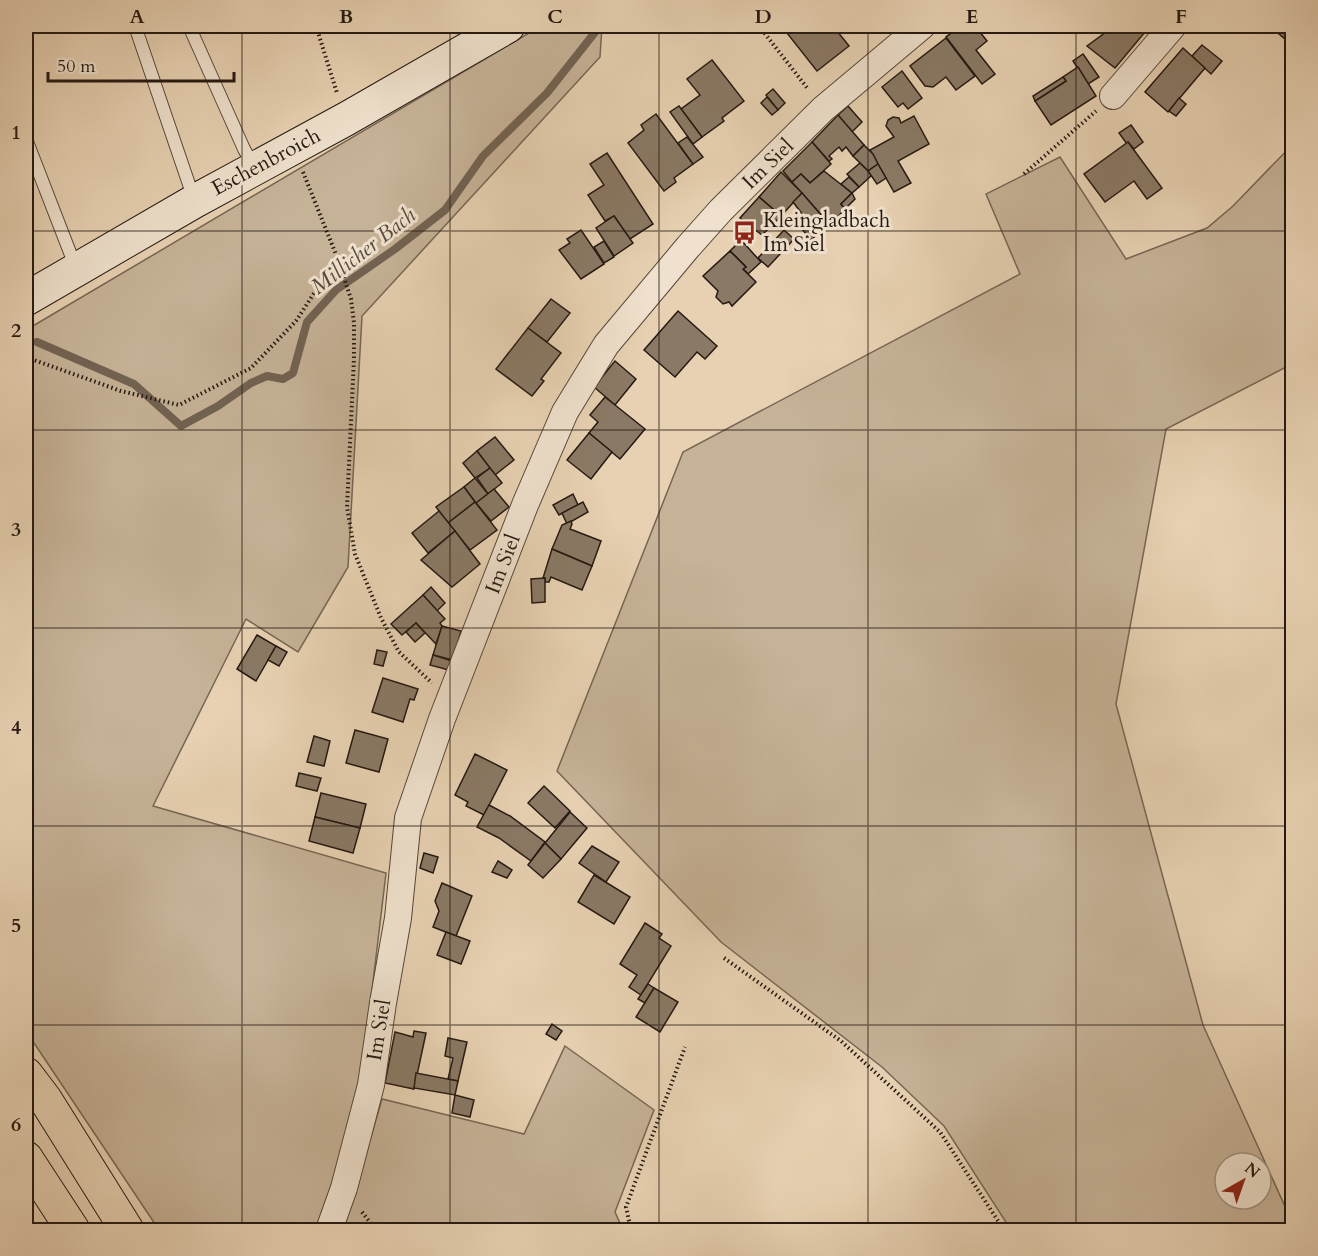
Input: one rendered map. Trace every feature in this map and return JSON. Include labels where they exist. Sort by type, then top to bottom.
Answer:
[{"type":"highway","points":[[26,1074],[45,1099],[127,1230]]},
{"type":"highway","points":[[26,1158],[73,1230]]},
{"type":"street","name":"Eschenbroich","points":[[26,299],[195,201],[346,119],[508,26]]},
{"type":"street","name":"Im Siel","points":[[329,1230],[344,1188],[371,1085],[398,918],[408,818],[442,719],[525,505],[565,412],[606,345],[721,210],[824,109],[922,26]]},
{"type":"street","points":[[1113,96],[1173,26]]},
{"type":"lane","points":[[135,26],[195,201]]},
{"type":"lane","points":[[189,26],[254,168]]},
{"type":"lane","points":[[26,139],[76,270]]},
{"type":"path","points":[[316,26],[346,119]]},
{"type":"path","points":[[759,26],[824,109]]},
{"type":"path","points":[[1024,174],[1113,96]]},
{"type":"path","points":[[293,148],[345,277],[351,299],[354,358],[347,507],[355,554],[381,618],[399,652],[451,698]]},
{"type":"path","points":[[26,361],[34,360],[121,391],[179,405],[251,368],[296,321],[337,257]]},
{"type":"path","points":[[724,958],[841,1041],[940,1132],[1004,1230]]},
{"type":"path","points":[[631,1230],[626,1207],[685,1047]]},
{"type":"shaded area","points":[[541,26],[602,26],[600,57],[362,316],[348,567],[298,652],[246,619],[153,806],[386,873],[360,1091],[323,1230],[159,1230],[26,1031],[26,330]]},
{"type":"shaded area","points":[[1292,145],[1292,364],[1166,429],[1116,704],[1203,1025],[1260,1151],[1213,1151],[1213,1211],[1273,1211],[1273,1180],[1292,1222],[1292,1230],[1011,1230],[944,1126],[882,1067],[721,942],[557,771],[683,452],[1020,274],[986,194],[1060,157],[1126,259],[1207,228],[1233,206]]},
{"type":"shaded area","points":[[565,1046],[654,1110],[615,1212],[623,1230],[339,1230],[354,1195],[382,1099],[524,1134]]},
{"type":"building","points":[[786,26],[833,26],[849,46],[817,71],[783,28]]},
{"type":"building","points":[[961,26],[975,26],[987,41],[976,50],[995,74],[982,84],[946,37]]},
{"type":"building","points":[[1119,26],[1150,26],[1115,68],[1087,46],[1109,30],[1113,33]]},
{"type":"building","points":[[1292,26],[1292,45],[1271,27]]},
{"type":"building","points":[[946,38],[975,76],[956,90],[946,77],[933,87],[925,86],[910,66]]},
{"type":"building","points":[[1202,45],[1222,61],[1211,74],[1192,56]]},
{"type":"building","points":[[1183,48],[1205,68],[1168,112],[1145,92]]},
{"type":"building","points":[[1083,54],[1099,77],[1088,84],[1073,61]]},
{"type":"building","points":[[712,60],[744,101],[722,118],[724,121],[702,137],[681,109],[700,95],[687,79]]},
{"type":"building","points":[[1078,67],[1096,96],[1051,125],[1035,101],[1066,81],[1063,77]]},
{"type":"building","points":[[902,71],[922,98],[908,109],[903,103],[898,107],[882,87]]},
{"type":"building","points":[[1063,77],[1066,81],[1035,101],[1033,96]]},
{"type":"building","points":[[773,89],[785,103],[778,110],[766,95]]},
{"type":"building","points":[[767,97],[778,110],[772,115],[761,103]]},
{"type":"building","points":[[1179,98],[1186,104],[1176,116],[1169,111]]},
{"type":"building","points":[[679,106],[702,137],[693,144],[670,112]]},
{"type":"building","points":[[848,106],[862,122],[852,132],[838,115]]},
{"type":"building","points":[[656,114],[693,164],[674,178],[676,182],[664,191],[628,143],[644,130],[641,125]]},
{"type":"building","points":[[838,115],[864,145],[853,156],[846,147],[842,151],[839,147],[829,156],[832,159],[829,161],[812,142]]},
{"type":"building","points":[[914,116],[929,144],[898,161],[911,183],[894,192],[870,150],[894,137],[886,126],[888,120],[893,117],[899,118],[901,123]]},
{"type":"building","points":[[1131,125],[1143,142],[1134,149],[1119,133]]},
{"type":"building","points":[[687,137],[703,157],[693,164],[678,143]]},
{"type":"building","points":[[812,142],[831,164],[810,183],[801,174],[792,182],[783,171]]},
{"type":"building","points":[[1128,142],[1162,188],[1147,199],[1134,181],[1105,202],[1084,174]]},
{"type":"building","points":[[864,145],[873,154],[878,164],[868,171],[853,156]]},
{"type":"building","points":[[607,153],[653,224],[630,239],[614,216],[605,221],[588,195],[604,185],[590,164]]},
{"type":"building","points":[[860,163],[872,175],[859,187],[847,174]]},
{"type":"building","points":[[878,164],[886,178],[877,184],[868,171]]},
{"type":"building","points":[[824,171],[852,193],[841,204],[845,209],[830,225],[792,182],[801,174],[810,183]]},
{"type":"building","points":[[781,172],[802,193],[781,216],[759,197]]},
{"type":"building","points":[[849,177],[859,187],[852,193],[841,184]]},
{"type":"building","points":[[802,193],[829,224],[811,240],[802,229],[809,223],[793,202]]},
{"type":"building","points":[[852,193],[855,199],[845,209],[841,204]]},
{"type":"building","points":[[759,197],[781,216],[762,235],[740,218]]},
{"type":"building","points":[[614,216],[633,243],[614,256],[596,228]]},
{"type":"building","points":[[581,230],[604,264],[581,279],[559,250],[570,243],[567,239]]},
{"type":"building","points":[[784,230],[794,239],[768,267],[758,258]]},
{"type":"building","points":[[741,240],[761,262],[748,274],[743,269],[746,267],[730,251]]},
{"type":"building","points":[[604,241],[614,257],[604,263],[594,247]]},
{"type":"building","points":[[730,251],[746,267],[743,269],[756,282],[732,306],[729,302],[723,304],[716,297],[718,291],[703,276]]},
{"type":"building","points":[[551,299],[570,313],[547,342],[528,328]]},
{"type":"building","points":[[678,311],[717,346],[705,359],[697,352],[675,377],[644,350]]},
{"type":"building","points":[[528,328],[561,353],[541,379],[544,381],[532,396],[496,369]]},
{"type":"building","points":[[615,361],[636,379],[615,405],[594,387]]},
{"type":"building","points":[[605,397],[645,429],[620,459],[589,433],[598,422],[590,415]]},
{"type":"building","points":[[589,433],[612,452],[591,479],[567,460]]},
{"type":"building","points":[[495,437],[514,460],[495,475],[477,451]]},
{"type":"building","points":[[477,451],[490,468],[475,478],[463,463]]},
{"type":"building","points":[[490,468],[502,483],[488,494],[477,478]]},
{"type":"building","points":[[475,478],[488,494],[476,503],[464,487]]},
{"type":"building","points":[[464,487],[475,502],[448,523],[436,507]]},
{"type":"building","points":[[494,489],[509,507],[491,521],[476,503]]},
{"type":"building","points":[[573,494],[578,505],[559,515],[553,505]]},
{"type":"building","points":[[475,502],[497,530],[470,550],[448,523]]},
{"type":"building","points":[[583,502],[588,512],[567,524],[562,513]]},
{"type":"building","points":[[439,511],[455,531],[428,553],[412,533]]},
{"type":"building","points":[[571,521],[570,529],[601,541],[592,566],[552,549],[562,525]]},
{"type":"building","points":[[455,531],[480,564],[452,587],[421,560]]},
{"type":"building","points":[[552,549],[592,566],[582,590],[551,577],[549,582],[545,582],[543,578]]},
{"type":"building","points":[[545,578],[545,602],[532,603],[531,579]]},
{"type":"building","points":[[431,587],[445,603],[437,611],[423,595]]},
{"type":"building","points":[[423,595],[445,619],[440,623],[442,626],[436,644],[416,623],[402,635],[391,624]]},
{"type":"building","points":[[416,623],[425,633],[415,642],[406,632]]},
{"type":"building","points":[[442,626],[461,631],[453,660],[433,655]]},
{"type":"building","points":[[257,635],[276,646],[256,681],[237,669]]},
{"type":"building","points":[[276,646],[287,652],[279,666],[268,660]]},
{"type":"building","points":[[377,650],[387,652],[383,666],[374,664]]},
{"type":"building","points":[[433,655],[452,661],[449,670],[430,665]]},
{"type":"building","points":[[383,678],[418,689],[414,700],[410,699],[403,722],[372,712]]},
{"type":"building","points":[[355,730],[388,739],[379,772],[346,763]]},
{"type":"building","points":[[314,736],[330,741],[324,766],[307,762]]},
{"type":"building","points":[[475,754],[507,770],[484,815],[466,806],[468,802],[455,795]]},
{"type":"building","points":[[299,773],[321,778],[317,791],[296,786]]},
{"type":"building","points":[[544,786],[570,811],[555,828],[528,803]]},
{"type":"building","points":[[321,793],[366,804],[360,828],[315,817]]},
{"type":"building","points":[[489,805],[510,816],[545,842],[531,861],[499,838],[477,827]]},
{"type":"building","points":[[570,812],[587,828],[561,859],[545,843]]},
{"type":"building","points":[[315,817],[360,828],[353,853],[309,841]]},
{"type":"building","points":[[545,843],[561,859],[543,878],[528,865]]},
{"type":"building","points":[[592,846],[619,862],[606,882],[579,863]]},
{"type":"building","points":[[424,853],[438,857],[433,873],[420,868]]},
{"type":"building","points":[[498,861],[512,870],[507,878],[492,872]]},
{"type":"building","points":[[594,875],[630,897],[614,924],[578,902]]},
{"type":"building","points":[[442,883],[472,896],[456,936],[433,927],[439,911],[435,901]]},
{"type":"building","points":[[645,923],[662,934],[659,938],[671,946],[641,995],[629,987],[637,975],[620,964]]},
{"type":"building","points":[[446,932],[470,941],[461,964],[437,955]]},
{"type":"building","points":[[648,984],[654,988],[645,1003],[638,999]]},
{"type":"building","points":[[654,988],[678,1002],[660,1032],[636,1017]]},
{"type":"building","points":[[552,1024],[562,1031],[556,1040],[546,1034]]},
{"type":"building","points":[[414,1031],[426,1033],[414,1089],[385,1083],[395,1032],[413,1037]]},
{"type":"building","points":[[448,1038],[467,1042],[458,1081],[448,1079],[453,1058],[445,1056]]},
{"type":"building","points":[[416,1073],[458,1081],[455,1095],[414,1088]]},
{"type":"building","points":[[455,1095],[474,1100],[470,1117],[452,1113]]},
{"type":"waterway","name":"Millicher Bach","points":[[37,342],[134,384],[181,426],[218,406],[251,383],[267,376],[283,379],[293,373],[307,322],[336,290],[395,249],[445,210],[483,156],[547,93],[600,26]]},
{"type":"place","name":"Kleingladbach Im Siel","points":[[745,232]]}]
